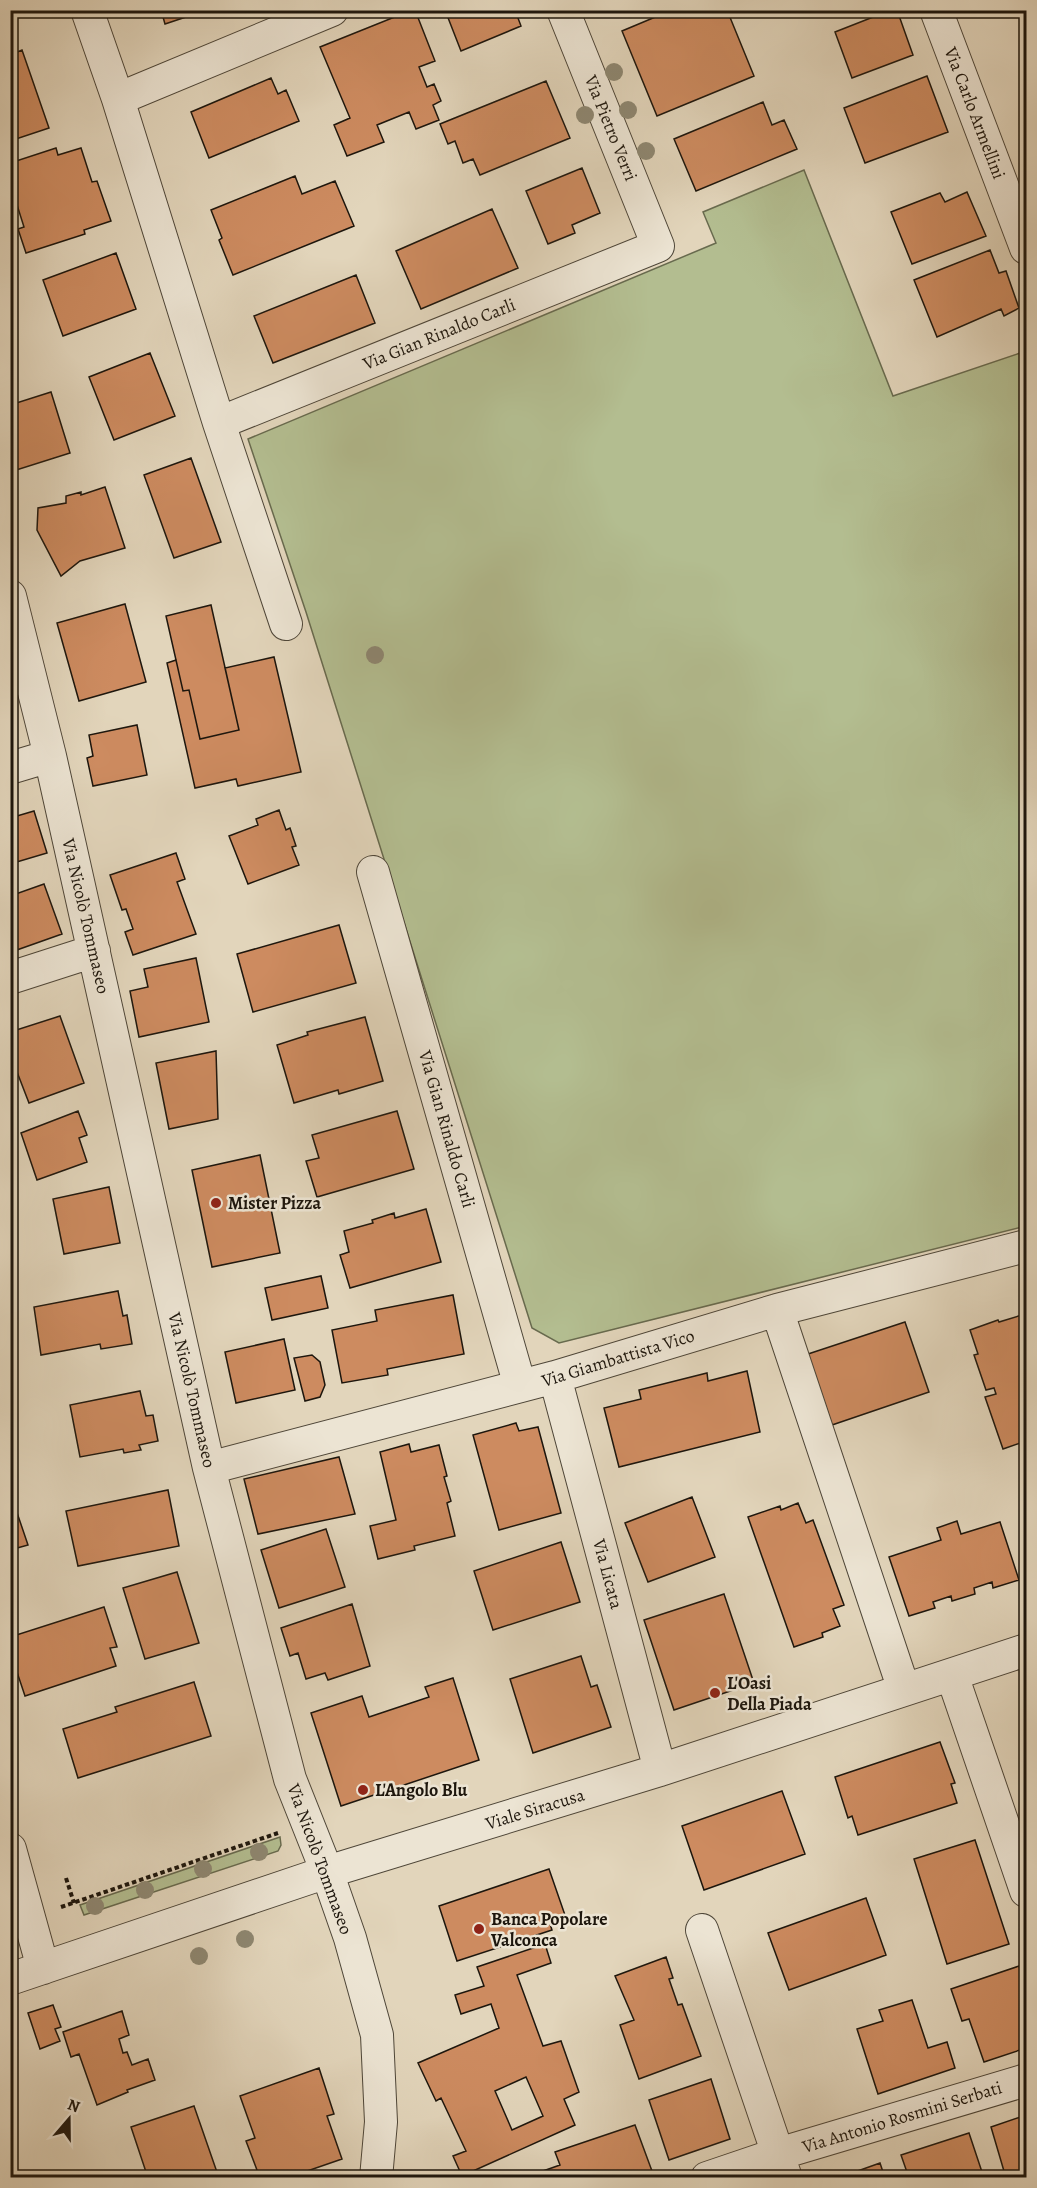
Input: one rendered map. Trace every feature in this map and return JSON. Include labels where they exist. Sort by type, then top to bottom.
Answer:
[{"type":"street","points":[[87,10],[118,99],[219,423],[286,624]]},
{"type":"street","points":[[118,99],[332,10]]},
{"type":"street","name":"Via Pietro Verri","points":[[563,10],[658,246]]},
{"type":"street","name":"Via Carlo Armellini","points":[[936,10],[1026,248]]},
{"type":"street","name":"Via Gian Rinaldo Carli","points":[[219,423],[658,246]]},
{"type":"street","name":"Via Nicolò Tommaseo","points":[[10,596],[50,756],[209,1468],[290,1779],[350,1938],[377,2035],[381,2122],[376,2178]]},
{"type":"street","points":[[10,768],[50,756]]},
{"type":"street","name":"Via Gian Rinaldo Carli","points":[[373,872],[520,1386]]},
{"type":"street","points":[[10,978],[94,951]]},
{"type":"street","name":"Via Giambattista Vico","points":[[209,1468],[555,1377],[777,1310],[1026,1246]]},
{"type":"street","points":[[777,1310],[904,1690]]},
{"type":"street","name":"Via Licata","points":[[555,1377],[660,1770]]},
{"type":"street","name":"Viale Siracusa","points":[[10,1979],[327,1872],[660,1770],[1026,1650]]},
{"type":"street","points":[[952,1675],[1026,1891]]},
{"type":"street","points":[[13,1869],[43,1968]]},
{"type":"street","name":"Via Antonio Rosmini Serbati","points":[[702,1930],[782,2166]]},
{"type":"street","name":"Via Antonio Rosmini Serbati","points":[[707,2178],[782,2166],[1026,2080]]},
{"type":"path","points":[[56,1908],[284,1831]]},
{"type":"path","points":[[66,1878],[74,1903]]},
{"type":"green space","points":[[804,170],[893,396],[1026,351],[1026,1226],[559,1343],[532,1328],[306,612],[248,439],[716,243],[703,212]]},
{"type":"green space","points":[[280,1837],[281,1845],[278,1851],[84,1915],[80,1905]]},
{"type":"building","points":[[161,10],[207,10],[165,24]]},
{"type":"building","points":[[415,10],[435,61],[419,67],[427,87],[434,84],[441,101],[433,105],[439,120],[416,129],[409,112],[377,125],[384,142],[347,156],[334,125],[350,118],[320,47]]},
{"type":"building","points":[[445,10],[515,10],[521,26],[461,51]]},
{"type":"building","points":[[672,10],[727,10],[754,76],[657,116],[622,31]]},
{"type":"building","points":[[891,10],[897,10],[913,55],[852,78],[835,32]]},
{"type":"building","points":[[22,50],[49,128],[10,141],[10,55]]},
{"type":"building","points":[[927,76],[948,132],[865,163],[844,108]]},
{"type":"building","points":[[271,78],[278,94],[286,90],[299,121],[209,158],[191,112]]},
{"type":"building","points":[[546,81],[570,138],[480,175],[473,159],[463,163],[455,141],[448,144],[440,124]]},
{"type":"building","points":[[763,102],[772,125],[784,120],[797,149],[696,191],[674,139]]},
{"type":"building","points":[[56,148],[58,155],[81,148],[92,182],[97,181],[111,221],[84,230],[85,234],[26,253],[18,229],[24,227],[12,189],[10,190],[10,163]]},
{"type":"building","points":[[582,168],[600,213],[572,225],[575,233],[548,244],[526,191]]},
{"type":"building","points":[[295,176],[302,194],[335,181],[354,226],[233,275],[219,240],[222,238],[211,210]]},
{"type":"building","points":[[967,192],[986,236],[912,264],[891,212],[940,193],[945,202]]},
{"type":"building","points":[[492,209],[518,268],[421,309],[396,251]]},
{"type":"building","points":[[990,250],[999,273],[1006,271],[1019,308],[1004,316],[1001,309],[937,337],[914,280]]},
{"type":"building","points":[[116,253],[136,309],[63,336],[43,280]]},
{"type":"building","points":[[356,275],[375,323],[273,363],[254,316]]},
{"type":"building","points":[[150,353],[175,416],[114,440],[89,377]]},
{"type":"building","points":[[51,392],[70,453],[10,472],[10,405]]},
{"type":"building","points":[[191,458],[221,542],[174,558],[144,475]]},
{"type":"building","points":[[105,487],[125,548],[80,561],[61,576],[37,530],[38,508],[66,503],[66,496],[81,492],[81,495]]},
{"type":"building","points":[[125,604],[146,682],[79,701],[57,623]]},
{"type":"building","points":[[211,605],[239,730],[200,739],[189,690],[183,691],[166,616]]},
{"type":"building","points":[[274,657],[301,772],[238,786],[236,779],[195,788],[167,663],[176,660],[183,691],[189,690],[200,739],[239,730],[225,668]]},
{"type":"building","points":[[137,725],[147,775],[93,786],[87,758],[93,756],[89,735]]},
{"type":"building","points":[[279,810],[286,830],[290,828],[296,846],[292,847],[299,865],[248,884],[229,836],[258,825],[256,819]]},
{"type":"building","points":[[34,811],[47,853],[10,864],[10,818]]},
{"type":"building","points":[[176,853],[185,879],[177,882],[196,934],[133,955],[125,932],[133,929],[126,909],[122,910],[110,875]]},
{"type":"building","points":[[44,884],[62,934],[14,951],[10,941],[10,896]]},
{"type":"building","points":[[339,925],[356,983],[253,1012],[237,954]]},
{"type":"building","points":[[196,958],[209,1022],[139,1037],[130,991],[148,987],[144,969]]},
{"type":"building","points":[[60,1016],[84,1083],[29,1103],[17,1072],[10,1074],[10,1032]]},
{"type":"building","points":[[365,1017],[383,1081],[339,1094],[338,1090],[294,1103],[277,1045],[308,1035],[307,1032]]},
{"type":"building","points":[[216,1051],[218,1119],[169,1129],[156,1063]]},
{"type":"building","points":[[78,1111],[87,1135],[79,1138],[87,1162],[37,1180],[21,1133]]},
{"type":"building","points":[[397,1111],[414,1169],[317,1197],[306,1161],[319,1158],[312,1135]]},
{"type":"building","points":[[260,1155],[280,1253],[212,1267],[192,1170]]},
{"type":"building","points":[[109,1187],[120,1243],[64,1254],[53,1199]]},
{"type":"building","points":[[426,1209],[441,1262],[350,1288],[340,1255],[349,1252],[344,1231],[373,1223],[372,1220],[394,1213],[395,1218]]},
{"type":"building","points":[[321,1276],[328,1308],[272,1320],[265,1288]]},
{"type":"building","points":[[118,1291],[123,1316],[127,1315],[132,1344],[101,1349],[100,1344],[41,1355],[34,1307]]},
{"type":"building","points":[[453,1295],[464,1354],[387,1369],[388,1375],[342,1383],[332,1330],[377,1321],[375,1310]]},
{"type":"building","points":[[1022,1315],[1026,1329],[1026,1441],[1003,1449],[985,1397],[996,1394],[994,1388],[986,1390],[974,1355],[978,1354],[970,1330],[998,1320],[999,1322]]},
{"type":"building","points":[[905,1322],[929,1392],[832,1425],[808,1354]]},
{"type":"building","points":[[284,1339],[295,1390],[236,1403],[225,1352]]},
{"type":"building","points":[[312,1355],[320,1362],[325,1385],[320,1397],[305,1401],[294,1358]]},
{"type":"building","points":[[747,1371],[760,1432],[619,1467],[604,1408],[641,1399],[639,1390],[707,1373],[708,1381]]},
{"type":"building","points":[[140,1391],[146,1416],[153,1415],[158,1441],[139,1445],[141,1450],[124,1453],[123,1449],[80,1457],[70,1405]]},
{"type":"building","points":[[516,1423],[519,1431],[538,1427],[561,1513],[499,1530],[473,1435]]},
{"type":"building","points":[[409,1444],[411,1452],[439,1445],[447,1476],[444,1477],[451,1501],[447,1503],[455,1536],[414,1546],[415,1550],[378,1559],[370,1526],[396,1520],[380,1452]]},
{"type":"building","points":[[339,1457],[355,1514],[258,1534],[244,1479]]},
{"type":"building","points":[[168,1490],[179,1546],[78,1566],[66,1511]]},
{"type":"building","points":[[10,1492],[28,1545],[10,1550]]},
{"type":"building","points":[[692,1497],[715,1557],[648,1582],[625,1523]]},
{"type":"building","points":[[798,1503],[806,1523],[813,1520],[844,1605],[833,1609],[840,1626],[822,1633],[823,1637],[794,1647],[748,1517],[780,1506],[781,1510]]},
{"type":"building","points":[[957,1521],[961,1534],[1000,1522],[1019,1580],[993,1588],[992,1582],[974,1588],[975,1594],[952,1601],[951,1596],[933,1602],[935,1608],[909,1616],[889,1557],[941,1540],[937,1528]]},
{"type":"building","points":[[326,1529],[345,1587],[279,1608],[261,1550]]},
{"type":"building","points":[[561,1542],[580,1602],[493,1630],[474,1571]]},
{"type":"building","points":[[177,1572],[199,1643],[145,1659],[123,1588]]},
{"type":"building","points":[[724,1594],[754,1683],[674,1710],[644,1620]]},
{"type":"building","points":[[352,1604],[370,1666],[328,1680],[325,1673],[306,1679],[298,1653],[290,1656],[281,1628]]},
{"type":"building","points":[[104,1607],[117,1647],[110,1648],[116,1666],[25,1696],[17,1672],[12,1673],[10,1668],[10,1637]]},
{"type":"building","points":[[581,1656],[591,1687],[597,1685],[611,1727],[533,1753],[510,1679]]},
{"type":"building","points":[[453,1678],[479,1760],[341,1806],[311,1713],[362,1696],[369,1717],[429,1697],[425,1687]]},
{"type":"building","points":[[194,1682],[211,1736],[78,1778],[63,1729],[117,1712],[115,1707]]},
{"type":"building","points":[[940,1742],[955,1783],[951,1784],[957,1803],[858,1835],[852,1816],[848,1818],[835,1777]]},
{"type":"building","points":[[782,1791],[805,1854],[704,1890],[682,1826]]},
{"type":"building","points":[[975,1840],[1009,1944],[947,1964],[914,1859]]},
{"type":"building","points":[[549,1869],[566,1918],[550,1924],[552,1930],[457,1961],[439,1906]]},
{"type":"building","points":[[866,1898],[886,1955],[789,1990],[768,1933]]},
{"type":"building","points":[[545,1944],[551,1963],[517,1975],[543,2046],[561,2041],[579,2092],[564,2099],[575,2125],[462,2176],[453,2156],[466,2151],[441,2098],[436,2101],[418,2063],[499,2028],[491,2004],[461,2014],[455,1995],[484,1986],[477,1967]],"holes":[[[526,2077],[543,2116],[512,2130],[495,2091]]]},
{"type":"building","points":[[666,1957],[673,1978],[669,1979],[678,2005],[682,2004],[701,2056],[639,2079],[620,2025],[634,2020],[615,1976]]},
{"type":"building","points":[[1019,1966],[1026,1989],[1026,2048],[984,2062],[969,2019],[962,2021],[951,1989]]},
{"type":"building","points":[[912,2000],[928,2048],[947,2042],[955,2068],[878,2094],[857,2029],[883,2021],[879,2010]]},
{"type":"building","points":[[53,2005],[61,2027],[55,2029],[60,2041],[40,2049],[28,2013]]},
{"type":"building","points":[[122,2011],[129,2035],[119,2039],[123,2053],[127,2052],[132,2065],[148,2059],[155,2080],[127,2090],[128,2092],[97,2105],[79,2054],[71,2057],[63,2032]]},
{"type":"building","points":[[319,2068],[334,2114],[327,2116],[342,2159],[287,2178],[260,2178],[246,2141],[255,2138],[240,2096]]},
{"type":"building","points":[[711,2079],[730,2139],[669,2160],[649,2100]]},
{"type":"building","points":[[194,2106],[219,2178],[148,2178],[131,2127]]},
{"type":"building","points":[[1026,2115],[1026,2178],[1006,2178],[991,2127]]},
{"type":"building","points":[[635,2125],[652,2171],[631,2178],[546,2178],[543,2171],[560,2165],[555,2152]]},
{"type":"building","points":[[969,2133],[984,2178],[909,2178],[901,2155]]},
{"type":"building","points":[[880,2163],[884,2175],[889,2174],[890,2178],[838,2178]]},
{"type":"place","name":"Mister Pizza","points":[[216,1203]]},
{"type":"place","name":"L'Oasi Della Piada","points":[[715,1693]]},
{"type":"place","name":"L'Angolo Blu","points":[[363,1790]]},
{"type":"place","name":"Banca Popolare Valconca","points":[[479,1929]]}]
